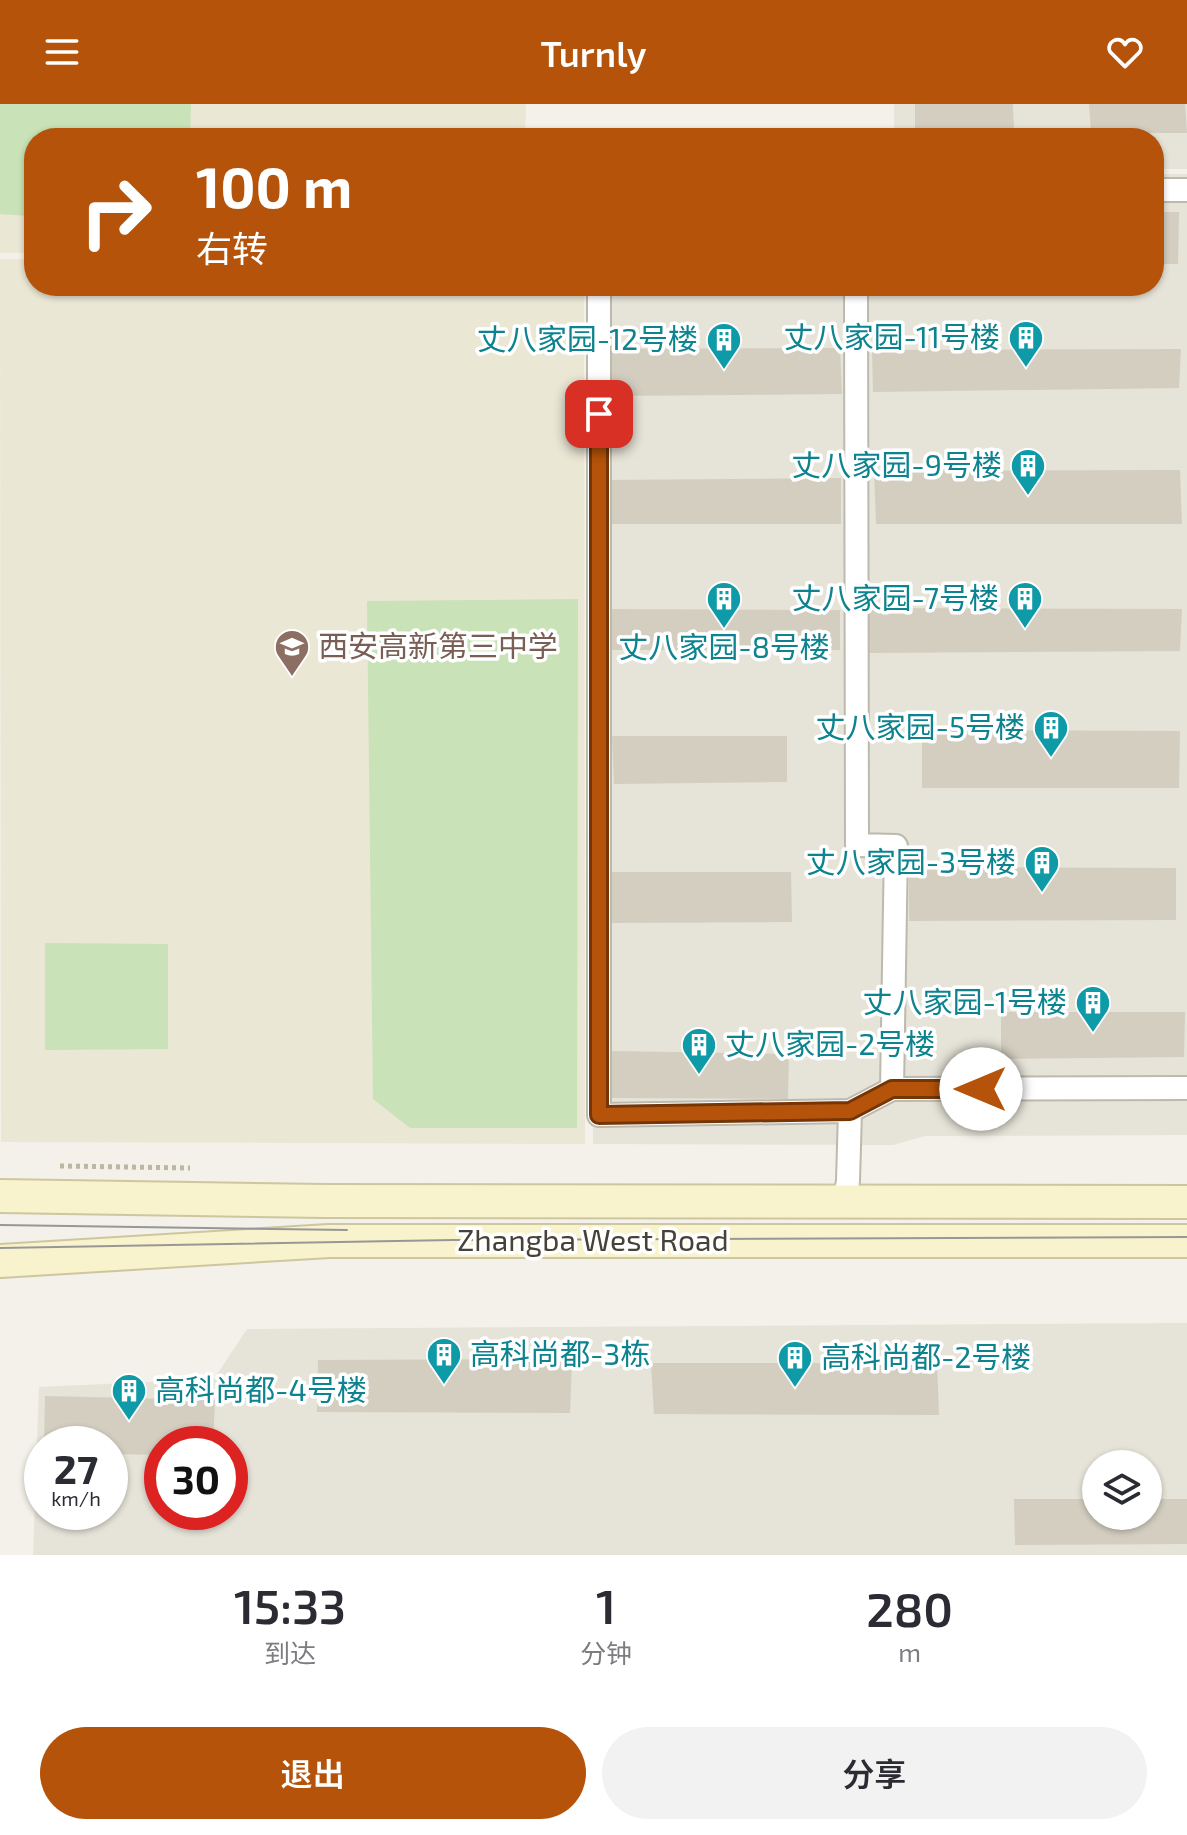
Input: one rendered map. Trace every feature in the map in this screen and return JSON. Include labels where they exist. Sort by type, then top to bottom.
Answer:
[{"type":"main road","name":"Zhangba West Road","points":[[0,1196],[325,1201],[1187,1202]]},
{"type":"main road","name":"Zhangba West Road","points":[[0,1261],[329,1241],[1187,1241]]},
{"type":"street","points":[[1164,190],[1187,190]]},
{"type":"street","points":[[599,296],[599,1115],[850,1111],[892,1089],[1187,1088]]},
{"type":"street","points":[[856,296],[857,845],[896,846],[892,1089]]},
{"type":"street","points":[[844,1203],[848,1181],[850,1111]]},
{"type":"shaded area","points":[[0,104],[526,104],[525,128],[24,128],[24,253],[0,253]]},
{"type":"shaded area","points":[[894,104],[1187,104],[1187,169],[1164,169],[1164,128],[894,128]]},
{"type":"shaded area","points":[[1164,174],[1187,174],[1187,1135],[925,1136],[893,1145],[593,1144],[589,296],[1164,296]]},
{"type":"shaded area","name":"西安高新第三中学","points":[[0,259],[24,259],[24,296],[584,296],[585,1144],[1,1142]]},
{"type":"shaded area","points":[[1187,1323],[1187,1555],[33,1555],[34,1530],[128,1530],[128,1426],[38,1426],[39,1387],[214,1379],[247,1329]]},
{"type":"green space","points":[[0,104],[191,104],[190,128],[24,128],[24,216],[0,214]]},
{"type":"green space","points":[[578,599],[577,1128],[410,1128],[373,1099],[367,601]]},
{"type":"green space","points":[[45,943],[168,944],[168,1049],[45,1050]]},
{"type":"building","points":[[915,104],[1013,104],[1014,128],[915,128]]},
{"type":"building","points":[[1089,104],[1185,104],[1187,133],[1164,133],[1164,128],[1091,128]]},
{"type":"building","points":[[1164,212],[1179,212],[1178,264],[1164,264]]},
{"type":"building","name":"丈八家园-12号楼","points":[[840,348],[842,394],[607,396],[606,349]]},
{"type":"building","name":"丈八家园-11号楼","points":[[1181,349],[1179,388],[873,392],[872,350]]},
{"type":"building","name":"丈八家园-9号楼","points":[[1180,470],[1182,524],[876,524],[874,471]]},
{"type":"building","points":[[841,478],[841,524],[607,524],[606,480]]},
{"type":"building","name":"丈八家园-7号楼","points":[[869,608],[1182,609],[1180,651],[868,653]]},
{"type":"building","name":"丈八家园-8号楼","points":[[607,609],[840,610],[840,650],[608,650]]},
{"type":"building","name":"丈八家园-5号楼","points":[[922,730],[1180,731],[1179,788],[922,788]]},
{"type":"building","points":[[612,736],[787,736],[787,782],[614,784]]},
{"type":"building","name":"丈八家园-3号楼","points":[[909,867],[1176,868],[1176,920],[909,921]]},
{"type":"building","points":[[610,872],[791,872],[792,922],[610,923]]},
{"type":"building","name":"丈八家园-1号楼","points":[[1001,1012],[1185,1012],[1184,1057],[1001,1059]]},
{"type":"building","name":"丈八家园-2号楼","points":[[611,1051],[789,1054],[788,1099],[609,1098]]},
{"type":"building","name":"高科尚都-3栋","points":[[572,1359],[570,1413],[317,1412],[318,1360]]},
{"type":"building","name":"高科尚都-2号楼","points":[[651,1363],[937,1363],[939,1415],[654,1414]]},
{"type":"building","name":"高科尚都-4号楼","points":[[45,1396],[215,1400],[214,1426],[144,1426],[144,1455],[128,1454],[128,1426],[44,1426]]},
{"type":"building","points":[[1014,1499],[1082,1499],[1082,1530],[1162,1530],[1162,1499],[1187,1499],[1187,1544],[1015,1545]]},
{"type":"tram line","points":[[0,1225],[347,1230]]},
{"type":"tram line","points":[[0,1248],[453,1240],[1187,1237]]},
{"type":"place","name":"丈八家园-11号楼","points":[[1026,369]]},
{"type":"place","name":"丈八家园-12号楼","points":[[724,371]]},
{"type":"place","name":"丈八家园-9号楼","points":[[1028,497]]},
{"type":"place","name":"丈八家园-8号楼","points":[[724,630]]},
{"type":"place","name":"丈八家园-7号楼","points":[[1025,630]]},
{"type":"place","name":"西安高新第三中学","points":[[292,678]]},
{"type":"place","name":"丈八家园-5号楼","points":[[1051,759]]},
{"type":"place","name":"丈八家园-3号楼","points":[[1042,894]]},
{"type":"place","name":"丈八家园-1号楼","points":[[1093,1034]]},
{"type":"place","name":"丈八家园-2号楼","points":[[699,1076]]},
{"type":"place","name":"高科尚都-3栋","points":[[444,1386]]},
{"type":"place","name":"高科尚都-2号楼","points":[[795,1389]]},
{"type":"place","name":"高科尚都-4号楼","points":[[129,1422]]},
{"type":"route","points":[[599,414],[599,1115],[850,1111],[892,1089],[981,1089]]}]
